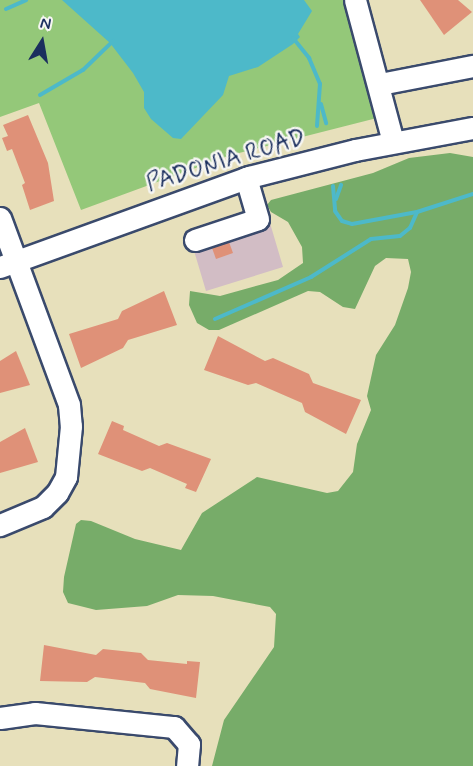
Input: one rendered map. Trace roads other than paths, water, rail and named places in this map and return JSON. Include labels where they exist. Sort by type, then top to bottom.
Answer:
[{"type":"street","points":[[355,0],[380,84],[393,142]]},
{"type":"street","points":[[380,84],[473,66]]},
{"type":"street","name":"PADONIA ROAD","points":[[8,264],[246,178],[393,142],[473,128]]},
{"type":"street","points":[[195,240],[258,219],[246,178]]},
{"type":"street","points":[[0,218],[8,264],[69,405],[70,453],[66,477],[57,493],[43,507],[0,525]]},
{"type":"street","points":[[0,718],[35,713],[174,727],[189,744],[187,766]]},
{"type":"water","points":[[62,0],[304,0],[312,11],[298,34],[300,37],[293,44],[258,67],[229,76],[223,95],[181,139],[173,138],[151,119],[144,108],[144,92],[133,73],[110,43]]},
{"type":"waterway","points":[[6,9],[26,0]]},
{"type":"waterway","points":[[293,38],[309,58],[320,84],[317,126]]},
{"type":"waterway","points":[[40,95],[83,70],[113,41]]},
{"type":"waterway","points":[[321,104],[326,123]]},
{"type":"waterway","points":[[336,199],[341,185]]},
{"type":"waterway","points":[[333,186],[335,211],[342,221],[352,224],[417,212],[473,194]]},
{"type":"waterway","points":[[215,319],[311,277],[371,239],[400,236],[410,228],[417,212]]}]
